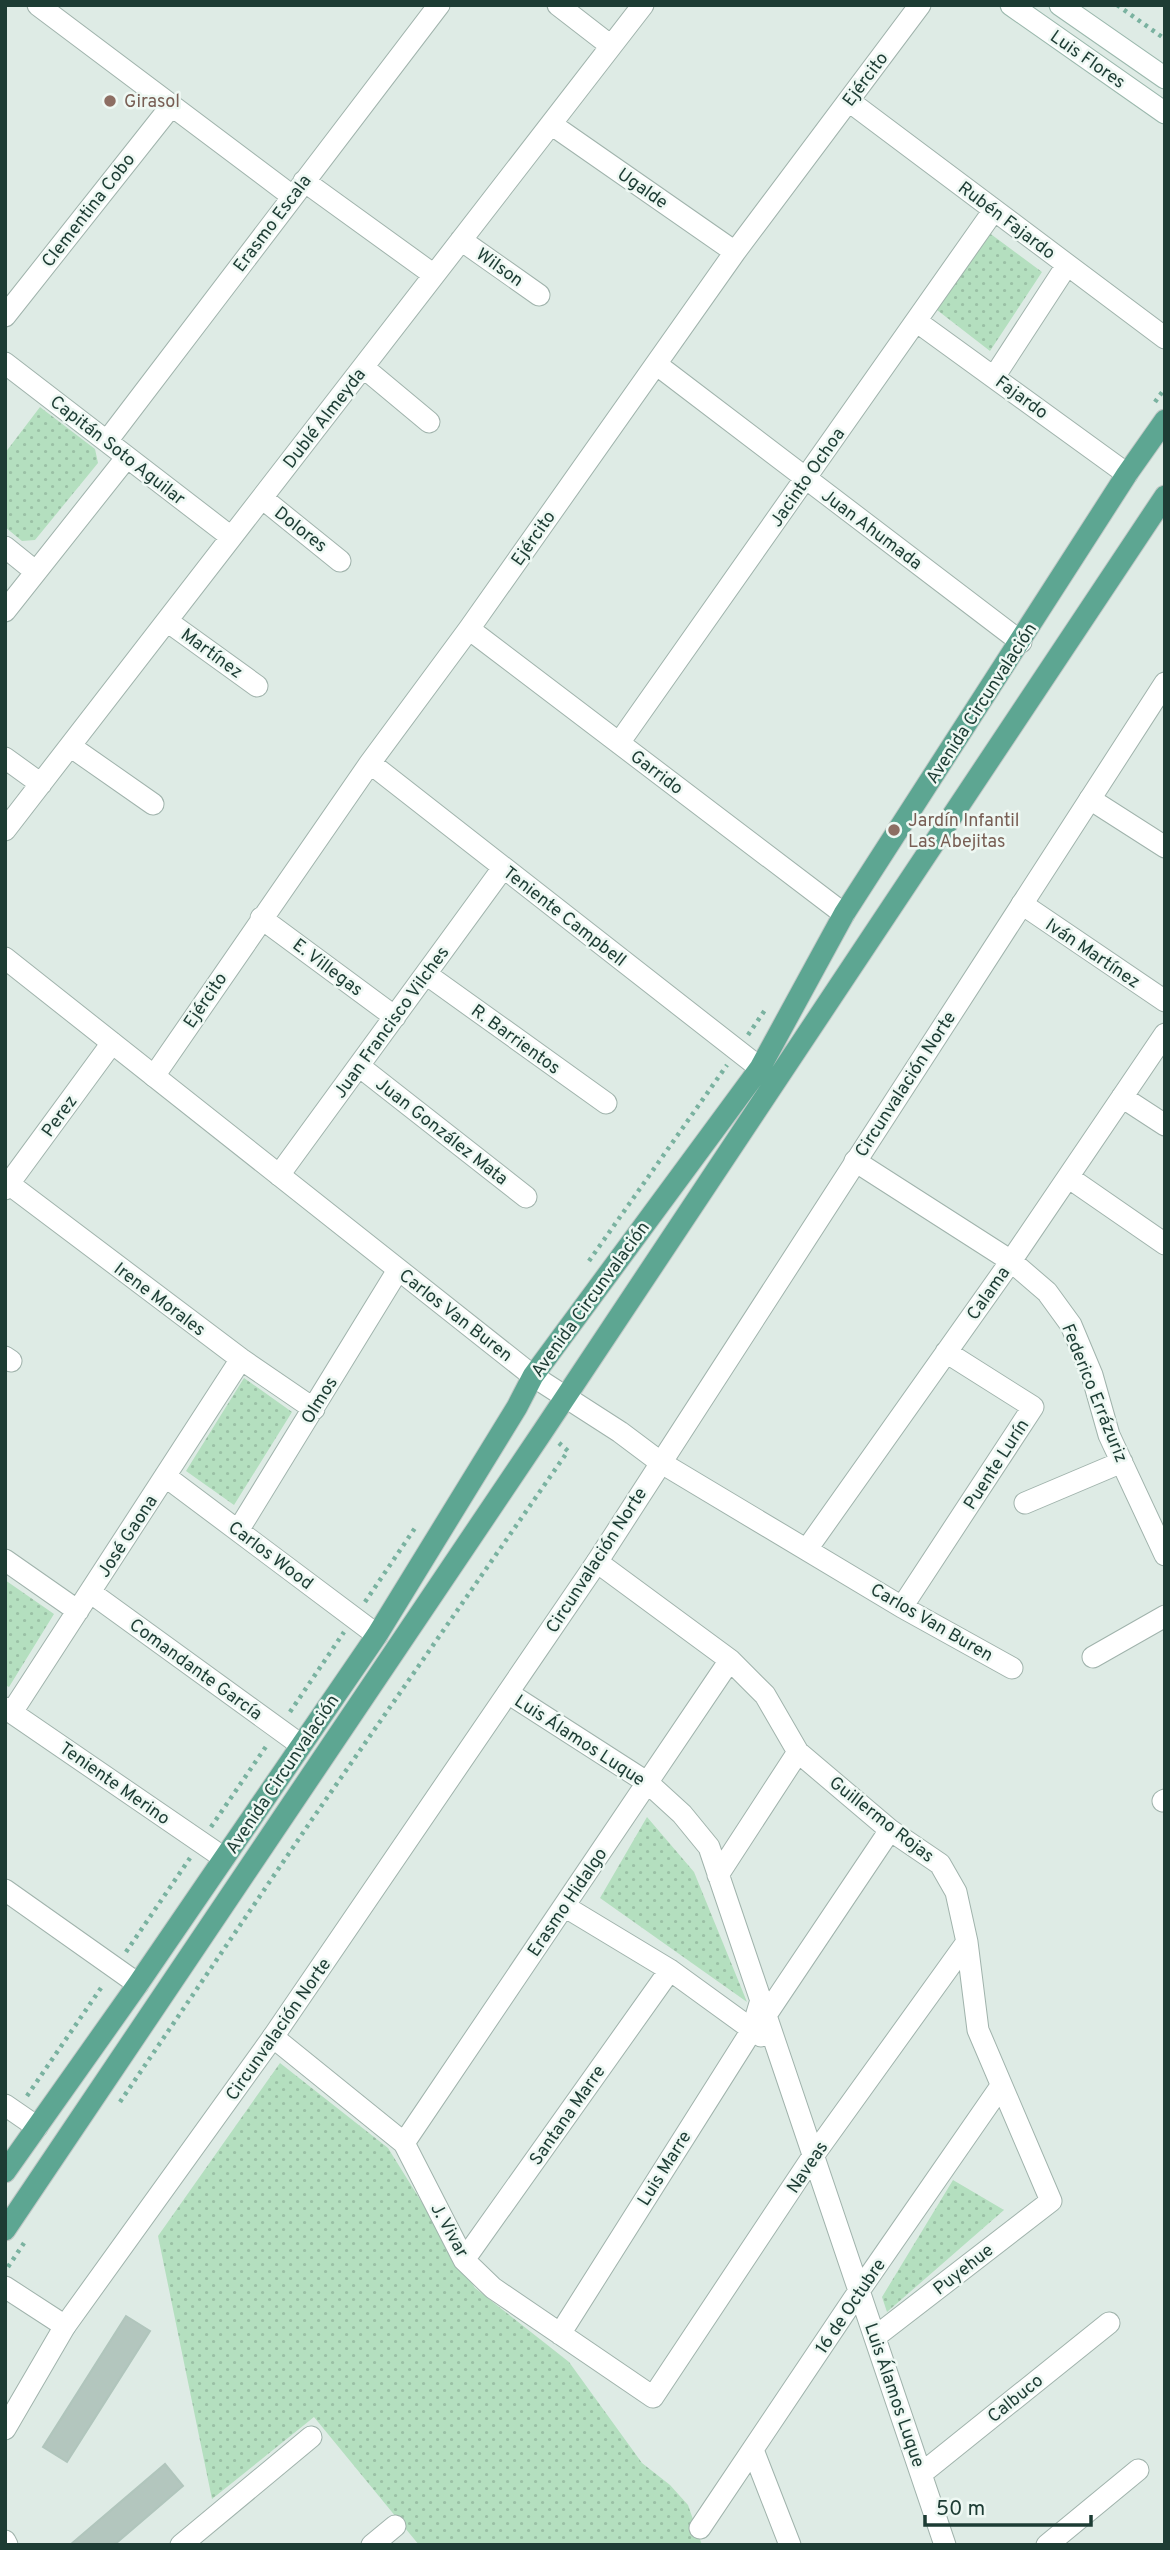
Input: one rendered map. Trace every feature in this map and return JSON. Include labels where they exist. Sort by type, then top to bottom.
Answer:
[{"type":"main road","name":"Avenida Circunvalación","points":[[5,2172],[138,1984],[377,1635],[517,1407],[533,1376],[760,1068],[844,914],[1127,474],[1165,420]]},
{"type":"main road","name":"Avenida Circunvalación","points":[[5,2230],[1165,496]]},
{"type":"street","points":[[38,5],[172,105],[434,275]]},
{"type":"street","name":"Erasmo Escala","points":[[107,442],[439,5]]},
{"type":"street","points":[[558,5],[611,46]]},
{"type":"street","name":"Dublé Almeyda","points":[[5,830],[643,5]]},
{"type":"street","name":"Ejército","points":[[154,1076],[370,763],[469,629],[736,252],[920,5]]},
{"type":"street","name":"Luis Flores","points":[[1011,5],[1165,113]]},
{"type":"street","name":"Luis Flores","points":[[1060,5],[1165,79]]},
{"type":"street","name":"Rubén Fajardo","points":[[849,101],[1165,338]]},
{"type":"street","name":"Clementina Cobo","points":[[5,316],[172,105]]},
{"type":"street","name":"Ugalde","points":[[551,124],[736,252]]},
{"type":"street","name":"Jacinto Ochoa","points":[[619,743],[994,210]]},
{"type":"street","name":"Wilson","points":[[461,240],[539,295]]},
{"type":"street","points":[[994,377],[1067,265]]},
{"type":"street","name":"Fajardo","points":[[916,321],[1127,474]]},
{"type":"street","name":"Capitán Soto Aguilar","points":[[5,363],[231,537]]},
{"type":"street","name":"Juan Ahumada","points":[[656,364],[1021,642]]},
{"type":"street","points":[[363,367],[429,422]]},
{"type":"street","points":[[5,611],[127,457]]},
{"type":"street","name":"Dolores","points":[[262,498],[340,561]]},
{"type":"street","points":[[5,547],[36,572]]},
{"type":"street","name":"Martínez","points":[[167,621],[257,686]]},
{"type":"street","name":"Garrido","points":[[469,629],[844,914]]},
{"type":"street","name":"Circunvalación Norte","points":[[6,2430],[65,2326],[273,2037],[597,1562],[1165,683]]},
{"type":"street","points":[[70,746],[153,804]]},
{"type":"street","points":[[5,758],[41,785]]},
{"type":"street","name":"Teniente Campbell","points":[[370,763],[760,1068]]},
{"type":"street","points":[[1090,799],[1165,847]]},
{"type":"street","name":"Juan Francisco Vilches","points":[[279,1175],[503,868]]},
{"type":"street","name":"Iván Martínez","points":[[1022,904],[1165,1001]]},
{"type":"street","name":"E. Villegas","points":[[261,918],[395,1017]]},
{"type":"street","name":"Carlos Van Buren","points":[[5,958],[533,1376],[660,1462],[902,1607],[1012,1668]]},
{"type":"street","name":"R. Barrientos","points":[[426,974],[606,1103]]},
{"type":"street","name":"Calama","points":[[807,1549],[1011,1261],[1165,1034]]},
{"type":"street","name":"Perez","points":[[7,1187],[112,1043]]},
{"type":"street","name":"Juan González Mata","points":[[359,1066],[526,1197]]},
{"type":"street","points":[[1122,1097],[1165,1125]]},
{"type":"street","name":"Federico Errázuriz","points":[[855,1160],[1011,1261],[1047,1292],[1071,1325],[1092,1375],[1109,1435],[1165,1555]]},
{"type":"street","points":[[1068,1177],[1165,1244]]},
{"type":"street","name":"Irene Morales","points":[[7,1187],[240,1359],[314,1409]]},
{"type":"street","name":"Olmos","points":[[239,1529],[398,1270]]},
{"type":"street","name":"Puente Lurín","points":[[902,1607],[1033,1408],[946,1352]]},
{"type":"street","name":"José Gaona","points":[[9,1710],[78,1611],[240,1359]]},
{"type":"street","points":[[1025,1503],[1122,1462]]},
{"type":"street","name":"Carlos Wood","points":[[165,1476],[377,1635]]},
{"type":"street","points":[[5,1560],[78,1611]]},
{"type":"street","name":"Guillermo Rojas","points":[[597,1562],[730,1660],[765,1695],[798,1752],[890,1830],[940,1864],[956,1892],[967,1942],[978,2030],[1051,2201]]},
{"type":"street","name":"Comandante García","points":[[90,1592],[301,1745]]},
{"type":"street","points":[[1093,1657],[1165,1616]]},
{"type":"street","name":"Erasmo Hidalgo","points":[[404,2143],[730,1660]]},
{"type":"street","name":"Luis Álamos Luque","points":[[508,1693],[648,1783],[682,1814],[709,1847],[759,2015],[777,2047],[945,2545]]},
{"type":"street","name":"Teniente Merino","points":[[9,1710],[224,1858]]},
{"type":"street","points":[[718,1875],[798,1752]]},
{"type":"street","name":"Luis Marre","points":[[560,2334],[759,2015],[890,1830]]},
{"type":"street","points":[[5,1890],[138,1984]]},
{"type":"street","points":[[564,1906],[670,1970],[759,2015]]},
{"type":"street","name":"Naveas","points":[[653,2397],[814,2156],[967,1942]]},
{"type":"street","name":"Santana Marre","points":[[464,2260],[670,1970]]},
{"type":"street","name":"J. Vivar","points":[[273,2037],[404,2143],[464,2260],[493,2288],[653,2397]]},
{"type":"street","name":"16 de Octubre","points":[[700,2528],[1001,2086]]},
{"type":"street","points":[[11,2109],[37,2127]]},
{"type":"street","name":"Puyehue","points":[[875,2337],[1051,2201]]},
{"type":"street","points":[[5,2287],[65,2326]]},
{"type":"street","name":"Calbuco","points":[[921,2474],[1108,2323]]},
{"type":"street","points":[[181,2545],[311,2437]]},
{"type":"street","points":[[753,2449],[790,2545]]},
{"type":"street","points":[[1047,2545],[1138,2470]]},
{"type":"street","points":[[372,2545],[395,2526]]},
{"type":"path","points":[[1117,5],[1165,39]]},
{"type":"path","points":[[11,2109],[115,1968],[421,1519]]},
{"type":"green space","points":[[988,232],[1042,272],[990,351],[937,310]]},
{"type":"green space","points":[[40,407],[95,449],[98,463],[35,540],[22,541],[5,527],[5,453]]},
{"type":"green space","points":[[244,1378],[292,1412],[234,1505],[186,1471]]},
{"type":"green space","points":[[5,1580],[54,1614],[9,1687],[5,1685]]},
{"type":"green space","points":[[647,1817],[694,1872],[747,2002],[600,1898]]},
{"type":"green space","points":[[280,2063],[388,2148],[475,2288],[569,2362],[642,2463],[670,2485],[688,2505],[702,2545],[419,2545],[314,2417],[212,2499],[158,2236]]},
{"type":"green space","points":[[953,2180],[1004,2210],[887,2312],[882,2297]]},
{"type":"building","points":[[126,2316],[150,2331],[67,2462],[43,2447]]},
{"type":"building","points":[[165,2464],[183,2486],[114,2545],[70,2545]]},
{"type":"place","name":"Girasol","points":[[110,101]]},
{"type":"place","name":"Jardín Infantil Las Abejitas","points":[[894,830]]}]
